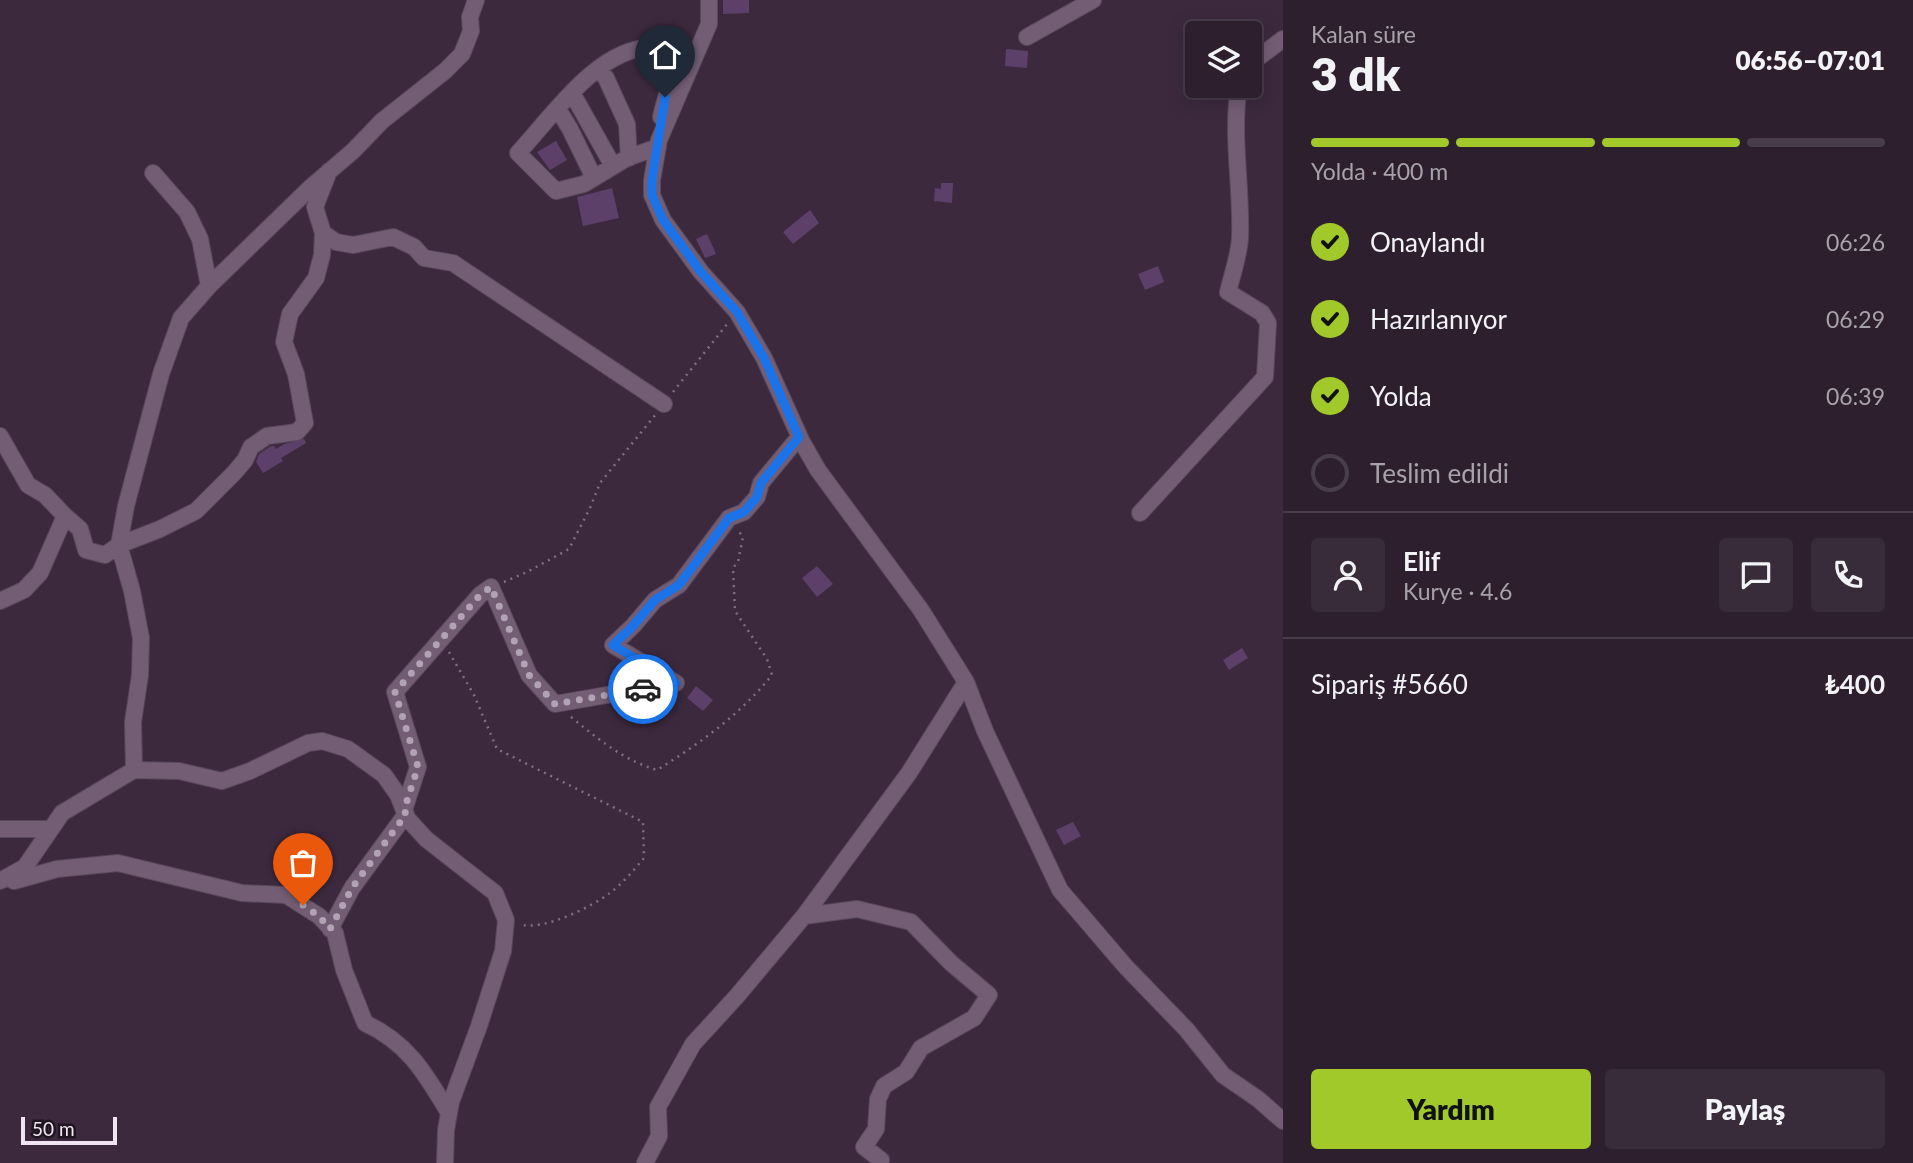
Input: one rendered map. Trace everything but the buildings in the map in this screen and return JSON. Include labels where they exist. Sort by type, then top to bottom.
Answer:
[{"type":"street","points":[[134,770],[133,722],[140,674],[141,638],[119,545],[126,506],[161,374],[181,318],[209,286],[382,121],[445,72],[462,54],[471,31],[470,17],[476,0]]},
{"type":"street","points":[[709,0],[709,24],[658,144],[584,184],[556,191],[518,153],[572,93],[598,69],[635,49],[653,48],[662,54],[667,63],[669,82],[662,113],[658,144],[652,180],[652,195],[663,220],[701,272],[737,312],[764,358],[799,437],[818,470],[921,610],[966,682],[985,731],[1060,890],[1126,967],[1186,1029],[1223,1075],[1258,1099],[1283,1121]]},
{"type":"street","points":[[1027,37],[1093,0]]},
{"type":"street","points":[[1262,55],[1283,39]]},
{"type":"street","points":[[598,69],[606,78],[627,124],[629,158]]},
{"type":"street","points":[[572,93],[613,166]]},
{"type":"street","points":[[1140,513],[1265,377],[1268,323],[1262,313],[1228,292],[1240,242],[1235,115],[1237,98]]},
{"type":"street","points":[[558,109],[594,178]]},
{"type":"street","points":[[0,436],[28,485],[45,495],[80,529],[86,550],[105,555],[119,545],[196,511],[234,473],[251,447],[267,436],[297,432],[305,424],[296,373],[284,341],[290,314],[316,278],[322,255],[323,233],[316,206],[329,171]]},
{"type":"street","points":[[153,173],[187,212],[200,239],[209,286]]},
{"type":"street","points":[[323,233],[336,242],[353,245],[393,237],[414,247],[424,258],[453,263],[664,404]]},
{"type":"street","points":[[330,929],[352,888],[405,812],[418,767],[395,692],[480,595],[491,587],[529,675],[555,704],[676,683],[613,645],[655,600],[679,585],[729,518],[744,512],[757,497],[761,483],[799,437]]},
{"type":"street","points":[[0,601],[24,590],[40,573],[65,516]]},
{"type":"street","points":[[645,1163],[659,1136],[658,1107],[692,1044],[737,996],[804,916],[908,772],[966,682]]},
{"type":"street","points":[[0,884],[25,867],[62,814],[134,770],[179,771],[222,781],[250,771],[308,743],[323,741],[348,749],[384,775],[398,795],[405,812],[426,839],[495,893],[506,920],[503,951],[449,1113],[445,1163]]},
{"type":"street","points":[[0,829],[50,829]]},
{"type":"street","points":[[0,884],[57,869],[118,863],[242,893],[286,895],[319,916],[335,933],[344,970],[365,1023],[386,1033],[407,1051],[427,1076],[449,1113]]},
{"type":"street","points":[[804,916],[857,909],[911,922],[951,963],[989,995],[974,1018],[921,1048],[906,1072],[884,1086],[878,1099],[876,1129],[864,1147],[881,1160],[880,1163]]},
{"type":"path","points":[[491,587],[527,572],[569,549],[600,483],[737,312]]},
{"type":"path","points":[[555,704],[610,748],[636,764],[657,770],[684,753],[758,693],[772,675],[767,659],[735,611],[733,568],[738,562],[743,537],[729,518]]},
{"type":"path","points":[[442,639],[474,695],[497,749],[643,822],[645,858],[608,894],[589,906],[529,928],[506,920]]},
{"type":"way so far","points":[[303,905],[319,916],[330,929],[352,888],[406,814],[404,810],[418,767],[395,692],[480,595],[491,587],[529,675],[555,704],[643,689]]},
{"type":"route","points":[[643,689],[676,683],[613,645],[655,600],[679,585],[729,518],[744,512],[757,497],[761,483],[799,437],[764,358],[737,312],[701,272],[663,220],[652,195],[665,97]]}]
